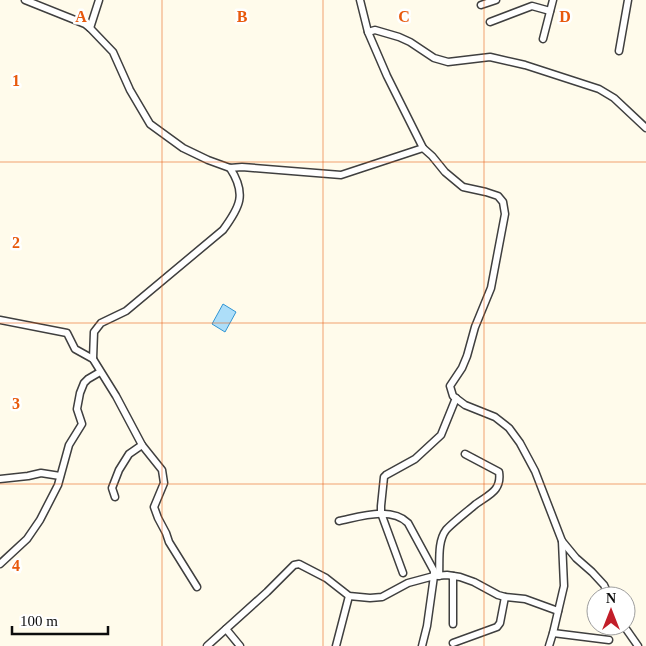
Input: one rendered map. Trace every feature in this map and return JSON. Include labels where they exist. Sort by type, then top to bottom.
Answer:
[{"type":"street","points":[[26,0],[85,24],[90,28],[113,52],[130,90],[150,124],[183,148],[208,160],[230,168],[242,167],[341,175],[423,148]]},
{"type":"street","points":[[90,28],[100,0]]},
{"type":"street","points":[[360,0],[368,32],[387,76],[423,148],[445,172],[463,187],[498,196],[503,202],[505,214],[491,288],[462,368],[450,386],[453,396],[465,405],[495,417],[509,428],[520,443],[534,471],[562,541],[604,586]]},
{"type":"street","points":[[481,5],[496,0]]},
{"type":"street","points":[[543,39],[553,0]]},
{"type":"street","points":[[619,50],[628,0]]},
{"type":"street","points":[[490,22],[532,6],[550,12]]},
{"type":"street","points":[[368,32],[375,30],[399,37],[434,58],[448,62],[490,57],[525,65],[591,87],[614,98],[646,128]]},
{"type":"street","points":[[197,587],[170,542],[154,507],[165,481],[161,468],[142,445],[116,396],[93,359],[94,332],[101,323],[126,311],[223,230],[240,202],[240,190],[235,175],[230,168]]},
{"type":"street","points":[[0,320],[67,333],[75,349],[93,359]]},
{"type":"street","points":[[0,564],[27,539],[40,520],[54,493],[69,445],[82,424],[77,409],[84,383],[100,372]]},
{"type":"street","points":[[403,573],[381,513],[380,506],[384,477],[386,474],[415,459],[442,435],[456,398]]},
{"type":"street","points":[[114,498],[112,488],[119,470],[129,454],[142,445]]},
{"type":"street","points":[[422,646],[437,576],[442,538],[447,529],[475,505],[494,492],[500,478],[498,472],[465,454]]},
{"type":"street","points":[[0,479],[41,473],[60,476]]},
{"type":"street","points":[[338,521],[381,513],[404,519],[437,576]]},
{"type":"street","points":[[548,646],[564,586],[562,541]]},
{"type":"street","points":[[207,646],[267,592],[294,564],[299,564],[326,578],[349,596],[382,597],[408,583],[437,576],[453,576],[474,582],[498,595],[525,598],[558,611]]},
{"type":"street","points":[[453,576],[453,624]]},
{"type":"street","points":[[336,646],[349,596]]},
{"type":"street","points":[[453,643],[497,627],[500,622],[505,597]]},
{"type":"street","points":[[226,629],[240,646]]},
{"type":"street","points":[[553,633],[609,640]]},
{"type":"water","points":[[223,304],[236,312],[225,332],[212,324]]}]
